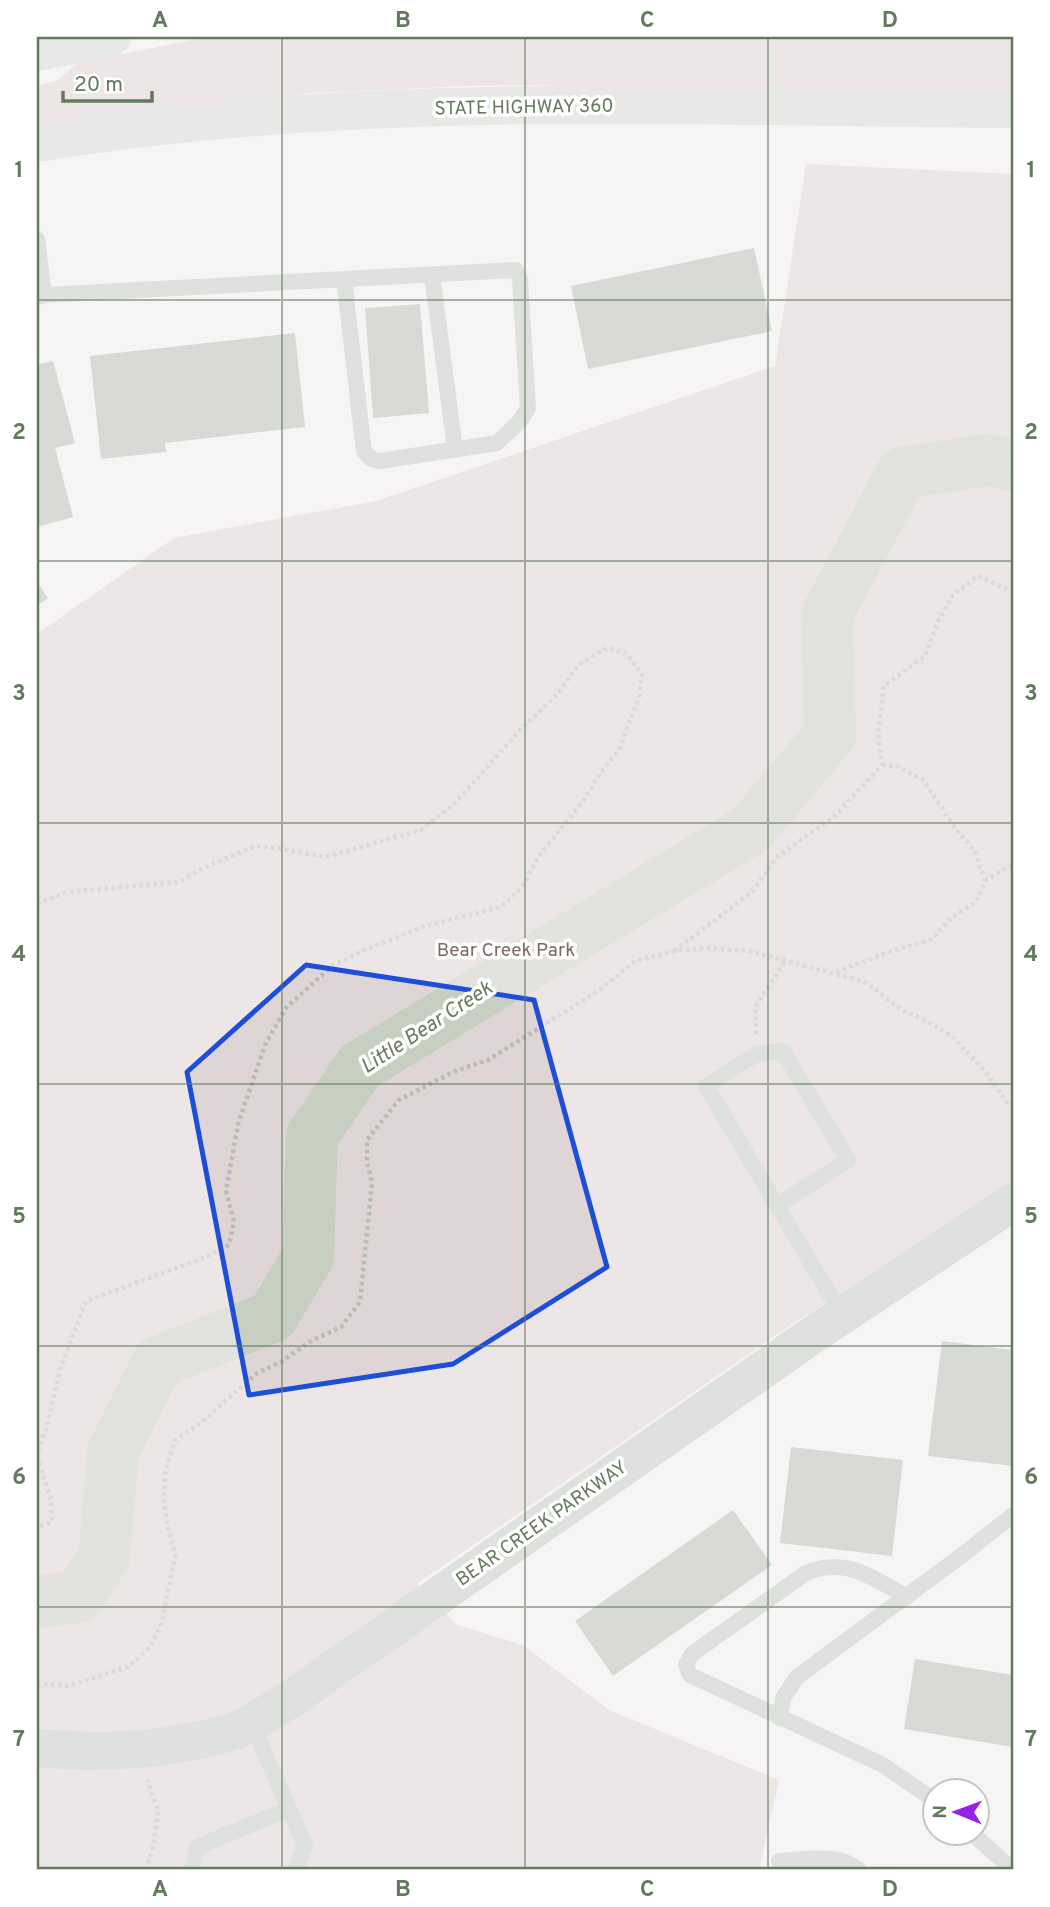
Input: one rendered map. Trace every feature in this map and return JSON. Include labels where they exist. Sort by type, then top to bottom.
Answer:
[{"type":"main road","points":[[37,52],[112,37]]},
{"type":"main road","name":"STATE HIGHWAY 360","points":[[37,142],[126,128],[297,113],[513,107],[1013,110]]},
{"type":"street","name":"BEAR CREEK PARKWAY","points":[[37,1748],[84,1753],[173,1746],[237,1730],[295,1696],[842,1315],[1013,1202]]},
{"type":"lane","points":[[37,239],[40,296],[432,274],[516,270],[520,279],[528,408],[520,421],[497,443],[380,461],[371,459],[364,451],[344,279]]},
{"type":"lane","points":[[432,274],[455,449]]},
{"type":"lane","points":[[778,1205],[848,1160],[783,1051],[757,1054],[706,1086],[842,1315]]},
{"type":"lane","points":[[779,1718],[783,1698],[797,1677],[1013,1515]]},
{"type":"lane","points":[[907,1597],[856,1569],[819,1567],[806,1573],[692,1654],[686,1665],[690,1675],[883,1765],[920,1790]]},
{"type":"lane","points":[[251,1722],[305,1845],[296,1870]]},
{"type":"lane","points":[[192,1870],[197,1847],[289,1809]]},
{"type":"lane","points":[[989,1848],[1013,1870]]},
{"type":"lane","points":[[779,1861],[827,1858],[859,1870]]},
{"type":"path","points":[[882,765],[878,735],[884,686],[925,656],[937,623],[952,596],[978,576],[1013,592]]},
{"type":"path","points":[[37,904],[67,892],[179,882],[201,869],[255,846],[326,857],[421,830],[455,803],[513,737],[555,697],[578,665],[607,648],[626,653],[642,674],[639,697],[618,750],[576,810],[539,856],[523,887],[501,907],[425,926],[332,966],[286,1007],[265,1045],[239,1124],[226,1191],[234,1222],[229,1245],[201,1259],[86,1301],[60,1370],[37,1455],[51,1500],[52,1522],[37,1527]]},
{"type":"path","points":[[882,765],[897,766],[923,780],[957,831],[974,850],[985,881]]},
{"type":"path","points":[[674,951],[752,892],[776,858],[836,815],[882,765]]},
{"type":"path","points":[[835,973],[932,939],[952,917],[976,902],[985,881],[1013,866]]},
{"type":"path","points":[[37,1684],[68,1686],[128,1667],[150,1647],[162,1622],[175,1555],[164,1497],[165,1473],[175,1440],[232,1398],[257,1373],[281,1362],[309,1342],[341,1328],[359,1302],[372,1183],[367,1161],[367,1140],[398,1100],[455,1071],[488,1060],[601,989],[635,961],[674,951],[706,948],[750,951],[865,982],[903,1011],[952,1036],[986,1072],[1007,1104],[1013,1105]]},
{"type":"path","points":[[757,1054],[755,1007],[786,960]]},
{"type":"path","points":[[144,1748],[146,1777],[158,1810],[155,1843],[146,1870]]},
{"type":"highlighted area","points":[[306,965],[534,1000],[607,1267],[453,1364],[249,1395],[187,1072]]},
{"type":"green space","points":[[208,37],[1013,37],[1013,94],[493,85],[311,93],[37,126],[37,86],[56,81],[78,63]]},
{"type":"green space","name":"Bear Creek Park","points":[[806,164],[1013,174],[1013,1183],[782,1331],[417,1584],[457,1625],[523,1645],[611,1711],[779,1780],[759,1870],[37,1870],[37,634],[174,538],[376,501],[775,366]]},
{"type":"building","points":[[754,248],[772,331],[588,369],[571,286]]},
{"type":"building","points":[[420,304],[429,413],[373,418],[365,308]]},
{"type":"building","points":[[295,333],[305,427],[165,443],[166,452],[101,459],[90,356]]},
{"type":"building","points":[[53,361],[75,443],[55,448],[73,517],[37,527],[37,365]]},
{"type":"building","points":[[37,582],[48,598],[37,606]]},
{"type":"building","points":[[942,1341],[1013,1350],[1013,1466],[928,1456]]},
{"type":"building","points":[[791,1447],[903,1460],[892,1556],[780,1543]]},
{"type":"building","points":[[733,1510],[772,1565],[613,1676],[575,1621]]},
{"type":"building","points":[[915,1659],[1013,1675],[1013,1747],[904,1729]]},
{"type":"waterway","name":"Little Bear Creek","points":[[37,1602],[78,1597],[104,1557],[113,1452],[158,1362],[272,1317],[308,1257],[312,1136],[360,1066],[751,829],[830,735],[827,615],[902,473],[987,460],[1013,465]]}]
